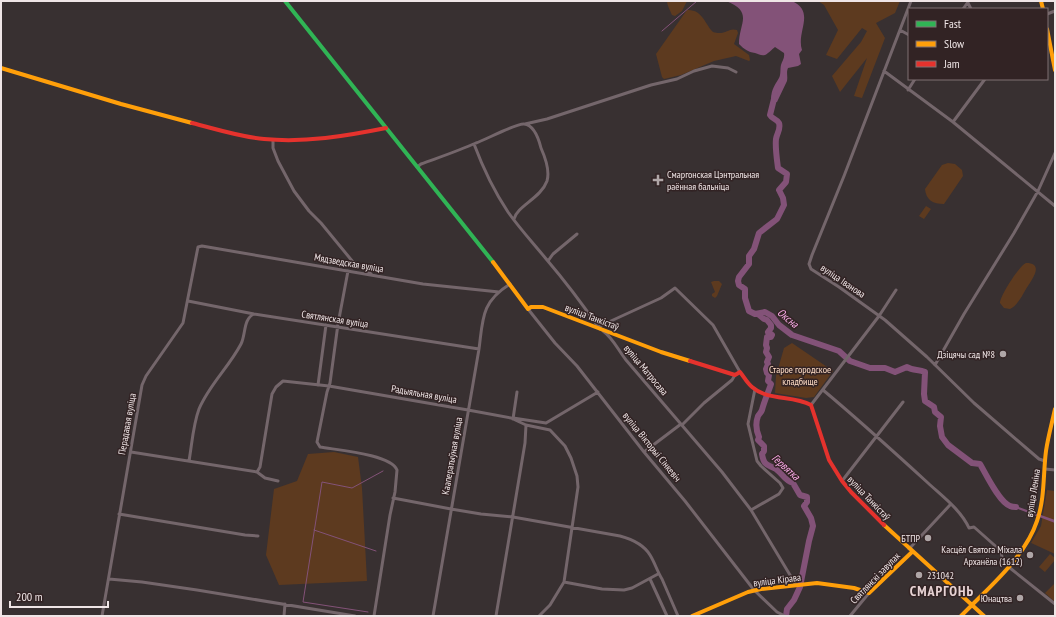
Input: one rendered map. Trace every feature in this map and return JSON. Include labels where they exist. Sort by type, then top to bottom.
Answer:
[{"type":"street","name":"вуліца Вікторыі Сінкевіч","points":[[285,1],[417,166],[555,343],[577,366],[598,392],[754,590],[777,612],[784,616]]},
{"type":"street","name":"вуліца Іванова","points":[[908,9],[809,264],[811,269],[839,287],[896,329],[1038,459],[1045,461]]},
{"type":"street","points":[[900,30],[908,34]]},
{"type":"street","points":[[1048,34],[1055,70]]},
{"type":"street","points":[[417,166],[515,126],[527,125],[547,119],[652,85],[677,79],[694,71],[712,66],[728,68],[736,72]]},
{"type":"street","points":[[1,68],[148,112],[245,136],[273,140],[299,141],[386,128]]},
{"type":"street","points":[[884,71],[953,122],[1055,206]]},
{"type":"street","points":[[908,90],[915,80]]},
{"type":"street","points":[[953,122],[984,80]]},
{"type":"street","points":[[514,220],[516,213],[538,194],[547,180],[548,172],[541,146],[534,132],[527,125]]},
{"type":"street","points":[[273,140],[275,154],[294,191],[309,211],[321,223],[353,262],[366,269],[373,275]]},
{"type":"street","name":"вуліца Матросава","points":[[474,144],[489,179],[514,220],[600,328],[610,337],[626,360],[722,472],[751,510],[797,585]]},
{"type":"street","points":[[935,365],[1038,191],[1055,153]]},
{"type":"street","points":[[548,261],[553,254],[577,234]]},
{"type":"street","name":"Мядзведская вуліца","points":[[198,247],[202,246],[423,284],[499,292]]},
{"type":"street","name":"Перадавая вуліца","points":[[102,616],[143,381],[181,327],[188,301],[198,247]]},
{"type":"street","points":[[348,271],[329,386],[317,440],[318,445],[322,447],[376,457],[395,465],[397,470],[374,616]]},
{"type":"street","name":"Кааператыўная вуліца","points":[[433,616],[485,310],[499,292],[510,284]]},
{"type":"street","points":[[600,328],[600,326],[661,298],[675,288],[713,325],[740,372],[755,390],[774,397],[804,400],[811,404],[879,316],[896,290]]},
{"type":"street","name":"Святлянская вуліца","points":[[188,301],[254,314],[479,349]]},
{"type":"street","name":"вуліца Танкістаў","points":[[528,309],[531,307],[543,307],[661,352],[735,376]]},
{"type":"street","points":[[241,311],[244,314],[246,321]]},
{"type":"street","points":[[189,461],[200,408],[210,389],[225,370],[241,343],[246,321],[249,316],[254,314]]},
{"type":"street","points":[[318,385],[326,325]]},
{"type":"street","points":[[644,452],[681,424],[740,372]]},
{"type":"street","name":"Радыяльная вуліца","points":[[257,472],[260,467],[271,398],[276,387],[285,380],[468,410],[513,419],[527,426],[554,432]]},
{"type":"street","points":[[751,510],[779,494],[783,488],[780,483],[757,461],[748,424],[755,390]]},
{"type":"street","points":[[823,390],[876,435],[950,505],[966,522],[969,528],[974,527],[1001,551],[1002,557],[1008,566],[1055,604]]},
{"type":"street","points":[[517,392],[513,419],[546,423],[598,392]]},
{"type":"street","points":[[842,481],[876,435],[903,402]]},
{"type":"street","name":"вуліца Танкістаў","points":[[811,404],[829,460],[842,481],[851,492],[910,550],[984,616]]},
{"type":"street","name":"вуліца Леніна","points":[[961,616],[1008,566],[1032,532],[1040,510],[1048,438],[1055,409]]},
{"type":"street","points":[[496,616],[527,426],[534,422]]},
{"type":"street","points":[[539,616],[550,605],[564,582],[578,487],[577,476],[565,446],[546,423]]},
{"type":"street","points":[[130,452],[257,472],[265,478],[278,481]]},
{"type":"street","points":[[1045,468],[1055,470]]},
{"type":"street","points":[[393,498],[451,509],[513,517],[620,536],[644,548],[650,555],[678,616]]},
{"type":"street","points":[[910,550],[950,505]]},
{"type":"street","points":[[119,514],[258,536]]},
{"type":"street","name":"Святлянскі завулак","points":[[850,616],[869,593],[910,550]]},
{"type":"street","points":[[564,582],[617,590],[628,589],[658,574]]},
{"type":"street","points":[[109,579],[142,582],[285,604],[333,615],[355,616]]},
{"type":"street","points":[[650,579],[667,616]]},
{"type":"street","name":"вуліца Кірава","points":[[692,616],[754,590],[797,585],[824,584],[854,588],[869,593]]},
{"type":"street","points":[[284,616],[285,604]]},
{"type":"green space","points":[[667,1],[687,1],[682,11],[675,16],[672,15]]},
{"type":"green space","points":[[818,1],[900,1],[895,13],[876,23],[885,38],[862,98],[854,96],[867,58],[840,92],[832,76],[861,42],[867,31],[862,28],[837,59],[826,55],[838,30],[824,5]]},
{"type":"green space","points":[[687,10],[692,10],[700,14],[713,32],[721,33],[734,29],[737,30],[738,33],[734,44],[749,55],[750,60],[749,61],[736,56],[714,61],[681,75],[664,79],[662,77],[656,54]]},
{"type":"green space","points":[[948,163],[955,164],[962,170],[963,176],[944,204],[933,202],[927,196],[925,189],[942,165]]},
{"type":"green space","points":[[926,206],[931,209],[924,219],[919,216]]},
{"type":"green space","points":[[1026,263],[1035,266],[1036,269],[1033,278],[1015,306],[1010,309],[1004,308],[1000,303],[1003,294],[1015,275]]},
{"type":"green space","points":[[719,281],[722,284],[715,298],[712,296],[715,292],[711,282]]},
{"type":"green space","name":"Старое городское кладбище","points":[[792,343],[833,371],[814,397],[806,398],[775,393],[776,376],[784,348]]},
{"type":"green space","points":[[334,452],[358,457],[362,488],[367,581],[279,585],[266,555],[274,489],[297,481],[308,454]]},
{"type":"green space","points":[[1047,490],[1055,491],[1055,554],[1031,543],[1041,526]]},
{"type":"green space","points":[[1050,554],[1055,558],[1055,560],[1045,572],[1039,567]]},
{"type":"green space","points":[[1055,583],[1055,602],[1045,593]]},
{"type":"shaded area","points":[[726,1],[792,1],[803,11],[804,23],[801,36],[802,50],[799,54],[801,64],[788,68],[787,81],[777,102],[771,103],[771,95],[780,77],[784,53],[775,47],[764,55],[744,49],[739,44],[743,19],[742,14],[740,9]]},
{"type":"shaded area","points":[[1013,505],[1055,520],[1055,523],[1010,506]]},
{"type":"waterway","points":[[662,31],[697,1]]},
{"type":"waterway","name":"Оксна","points":[[775,95],[770,115],[779,123],[776,139],[778,168],[787,174],[786,182],[779,190],[783,198],[784,205],[777,219],[759,233],[754,249],[749,256],[749,264],[739,277],[739,285],[745,289],[745,298],[749,311],[755,314],[765,312],[772,316],[779,325],[792,335],[839,351],[850,361],[870,368],[885,368],[895,372],[907,367],[925,372],[925,401],[934,407],[935,412],[941,417],[940,426],[942,437],[948,445],[972,463],[980,464],[993,487],[1002,499],[1010,506],[1016,507]]},
{"type":"waterway","name":"Гервятка","points":[[758,314],[767,320],[771,325],[768,332],[772,335],[771,337],[767,337],[766,345],[766,352],[769,357],[766,369],[769,375],[768,381],[771,384],[756,422],[759,437],[758,440],[764,446],[764,451],[762,454],[765,463],[776,469],[793,483],[800,495],[807,497],[807,502],[804,506],[811,518],[813,526],[800,587],[794,600],[787,609],[786,616]]},
{"type":"waterway","points":[[368,612],[303,602],[322,482],[352,488],[383,471]]},
{"type":"waterway","points":[[314,530],[376,551]]},
{"type":"traffic: fast","points":[[285,1],[493,262]]},
{"type":"traffic: slow","points":[[1041,1],[1043,8]]},
{"type":"traffic: slow","points":[[1048,34],[1055,70]]},
{"type":"traffic: slow","points":[[1,68],[121,104],[192,123]]},
{"type":"traffic: slow","points":[[493,262],[528,309],[531,307],[543,307],[661,352],[690,361]]},
{"type":"traffic: slow","points":[[984,616],[972,605],[1000,577],[1018,556],[1026,545],[1037,521],[1043,495],[1047,446],[1055,409]]},
{"type":"traffic: slow","points":[[884,525],[972,605],[961,616]]},
{"type":"traffic: slow","points":[[692,616],[748,592],[761,589],[817,583],[854,588],[869,593],[912,552]]},
{"type":"traffic: jam","points":[[192,123],[246,136],[279,140],[325,138],[386,128]]},
{"type":"traffic: jam","points":[[690,361],[735,375],[740,372],[747,382],[758,391],[811,405],[829,460],[851,492],[884,525]]},
{"type":"place","name":"Смаргонская Цэнтральная раённая бальніца","points":[[658,180]]},
{"type":"place","name":"Дзіцячы сад №8","points":[[1003,354]]},
{"type":"place","name":"БТПР","points":[[928,538]]},
{"type":"place","name":"Касцёл Святога Міхала Арханёла (1612)","points":[[1030,555]]},
{"type":"place","name":"231042","points":[[919,575]]},
{"type":"place","name":"Юнацтва","points":[[1020,598]]},
{"type":"district","name":"СМАРГОНЬ","points":[[942,591]]}]
